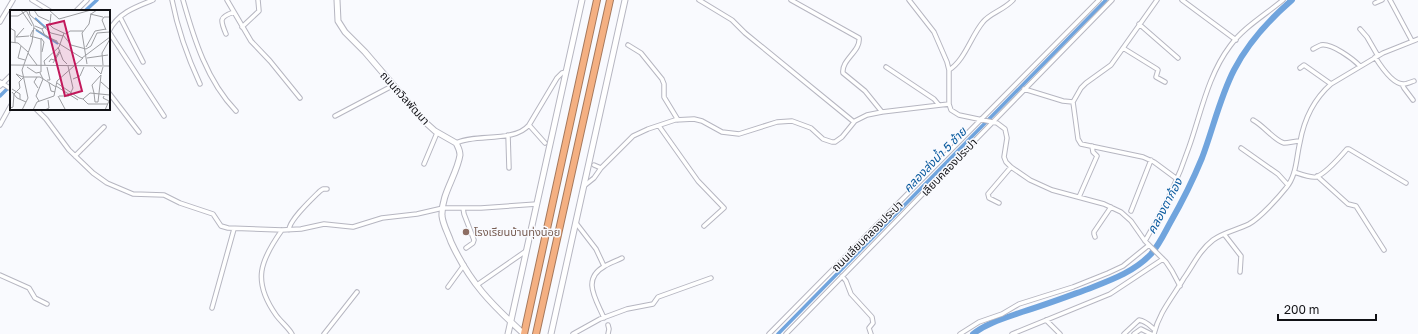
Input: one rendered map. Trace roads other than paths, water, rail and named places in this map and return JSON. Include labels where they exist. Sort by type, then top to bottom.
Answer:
[{"type":"highway","points":[[524,334],[597,0]]},
{"type":"highway","points":[[536,334],[610,0]]},
{"type":"main road","name":"ถนนถวิลพัฒนา","points":[[337,0],[338,21],[341,26],[425,122],[437,133],[456,143]]},
{"type":"main road","points":[[508,334],[582,0]]},
{"type":"main road","points":[[551,334],[625,0]]},
{"type":"main road","points":[[456,143],[460,156],[448,188],[443,208],[442,216],[445,228],[464,265],[477,285],[491,303],[524,334]]},
{"type":"street","points":[[0,22],[13,0]]},
{"type":"street","points":[[32,0],[48,10]]},
{"type":"street","points":[[77,10],[87,0]]},
{"type":"street","points":[[110,29],[112,25],[127,11],[152,0]]},
{"type":"street","points":[[172,0],[181,39],[188,59],[200,84]]},
{"type":"street","points":[[183,0],[196,43],[206,67],[218,87],[236,110]]},
{"type":"street","points":[[227,0],[251,41],[270,61],[300,98]]},
{"type":"street","points":[[242,27],[260,11],[258,0]]},
{"type":"street","points":[[699,0],[732,20],[745,33],[854,122]]},
{"type":"street","points":[[791,0],[860,38],[858,45],[843,68],[843,73],[865,91],[882,112]]},
{"type":"street","points":[[909,0],[934,32],[949,70],[949,104],[951,110],[959,115],[992,121],[1002,126],[1007,133],[1004,157],[1006,162],[1010,167],[1030,180],[1052,190],[1111,207],[1125,214],[1145,241],[1162,258],[1172,271],[1180,286]]},
{"type":"street","points":[[949,70],[956,65],[982,22],[989,16],[1000,11],[1013,0]]},
{"type":"street","name":"ถนนเลียบคลองประปา","points":[[769,334],[1099,0]]},
{"type":"street","name":"เลียบคลองประปา","points":[[786,334],[992,121],[1112,0]]},
{"type":"street","points":[[1158,0],[1107,68],[1086,83],[1081,88],[1073,102],[1079,142],[1081,144],[1135,155],[1151,160],[1178,179]]},
{"type":"street","points":[[1182,0],[1236,40]]},
{"type":"street","points":[[1145,241],[1159,218],[1178,179],[1213,75],[1223,57],[1236,40],[1248,28],[1283,0]]},
{"type":"street","points":[[1375,3],[1382,0]]},
{"type":"street","points":[[1390,0],[1412,41]]},
{"type":"street","points":[[226,34],[223,18],[224,16],[234,12]]},
{"type":"street","points":[[120,17],[143,62]]},
{"type":"street","points":[[1139,24],[1178,58]]},
{"type":"street","points":[[1360,29],[1367,37],[1388,75],[1402,84],[1413,100]]},
{"type":"street","points":[[110,33],[164,116]]},
{"type":"street","points":[[1153,333],[1166,304],[1180,286],[1198,255],[1206,246],[1224,234],[1247,225],[1256,219],[1288,185],[1294,172],[1305,121],[1312,108],[1331,84],[1377,56],[1418,39]]},
{"type":"street","points":[[628,44],[641,53],[661,77],[664,84],[664,97],[678,120]]},
{"type":"street","points":[[1313,49],[1322,45],[1327,46],[1348,55],[1360,66]]},
{"type":"street","points":[[1123,48],[1157,69],[1158,72],[1156,77],[1165,82]]},
{"type":"street","points":[[1300,68],[1304,65],[1331,84]]},
{"type":"street","points":[[886,67],[934,99],[939,105]]},
{"type":"street","points":[[456,143],[468,139],[508,135],[524,130],[529,125],[557,78],[562,73],[566,72]]},
{"type":"street","points":[[10,76],[1,83],[10,88]]},
{"type":"street","points":[[1402,84],[1414,81]]},
{"type":"street","points":[[335,116],[394,85]]},
{"type":"street","points":[[1024,89],[1063,101],[1073,102]]},
{"type":"street","points":[[110,94],[140,132]]},
{"type":"street","points":[[584,186],[597,175],[601,168],[633,136],[678,120],[694,119],[702,121],[722,132],[740,134],[777,122],[792,121],[811,128],[823,139],[832,142],[838,140],[854,122],[863,117],[882,112],[949,104]]},
{"type":"street","points":[[0,125],[10,107]]},
{"type":"street","points":[[37,110],[46,119],[75,156],[107,183],[137,194],[164,195],[180,203],[210,212],[216,216],[221,226],[234,229],[289,230],[309,228],[324,224],[353,227],[382,218],[417,214],[443,208],[537,204]]},
{"type":"street","points":[[1253,120],[1260,124],[1279,141],[1285,143],[1300,141]]},
{"type":"street","points":[[529,125],[545,143]]},
{"type":"street","points":[[659,126],[698,181],[724,208],[704,226]]},
{"type":"street","points":[[75,156],[104,127]]},
{"type":"street","points":[[424,164],[437,133]]},
{"type":"street","points":[[508,135],[509,168]]},
{"type":"street","points":[[1079,197],[1097,156],[1093,152],[1092,146]]},
{"type":"street","points":[[1241,148],[1278,174],[1288,185]]},
{"type":"street","points":[[1294,172],[1317,176],[1335,162],[1347,149],[1406,183]]},
{"type":"street","points":[[1131,210],[1151,160]]},
{"type":"street","points":[[594,165],[601,168]]},
{"type":"street","points":[[1000,203],[989,198],[988,194],[1010,167]]},
{"type":"street","points":[[1317,176],[1348,204],[1355,205],[1384,250]]},
{"type":"street","points":[[289,230],[290,225],[297,216],[322,189],[327,189]]},
{"type":"street","points":[[1095,238],[1094,232],[1111,207]]},
{"type":"street","points":[[463,208],[474,240],[473,244],[466,248]]},
{"type":"street","points":[[576,223],[596,249],[604,266]]},
{"type":"street","points":[[212,308],[234,229]]},
{"type":"street","points":[[282,230],[270,247],[265,258],[262,281],[265,295],[270,305],[276,315],[292,334]]},
{"type":"street","points":[[1224,234],[1241,256],[1240,272]]},
{"type":"street","points":[[960,334],[979,322],[1002,314],[1019,304],[1068,289],[1108,273],[1128,262],[1150,246]]},
{"type":"street","points":[[477,285],[527,251]]},
{"type":"street","points":[[604,318],[591,286],[593,277],[604,266],[622,258]]},
{"type":"street","points":[[1012,334],[1110,294],[1162,258]]},
{"type":"street","points":[[448,287],[464,265]]},
{"type":"street","points":[[0,275],[29,288],[32,296],[47,304]]},
{"type":"street","points":[[842,276],[846,281],[851,294],[872,317],[873,323],[869,328],[871,334]]},
{"type":"street","points":[[573,334],[595,321],[627,309],[653,304],[658,297],[711,278]]},
{"type":"street","points":[[324,334],[357,292]]},
{"type":"street","points":[[1046,320],[1060,334]]},
{"type":"street","points":[[1124,334],[1139,320],[1148,323],[1153,333]]},
{"type":"street","points":[[608,325],[608,334]]},
{"type":"street","points":[[1134,334],[1141,329],[1153,333]]},
{"type":"street","points":[[789,330],[793,334]]},
{"type":"waterway","points":[[86,10],[97,0]]},
{"type":"waterway","name":"คลองส่งน้ำ 5 ซ้าย","points":[[778,334],[1106,0]]},
{"type":"waterway","name":"คลองตาก้อง","points":[[973,334],[996,321],[1114,279],[1130,271],[1151,254],[1183,199],[1195,174],[1234,70],[1246,50],[1260,32],[1292,0]]},
{"type":"waterway","points":[[0,96],[10,86]]},
{"type":"place","name":"โรงเรียนบ้านทุ่งน้อย","points":[[466,232]]}]
